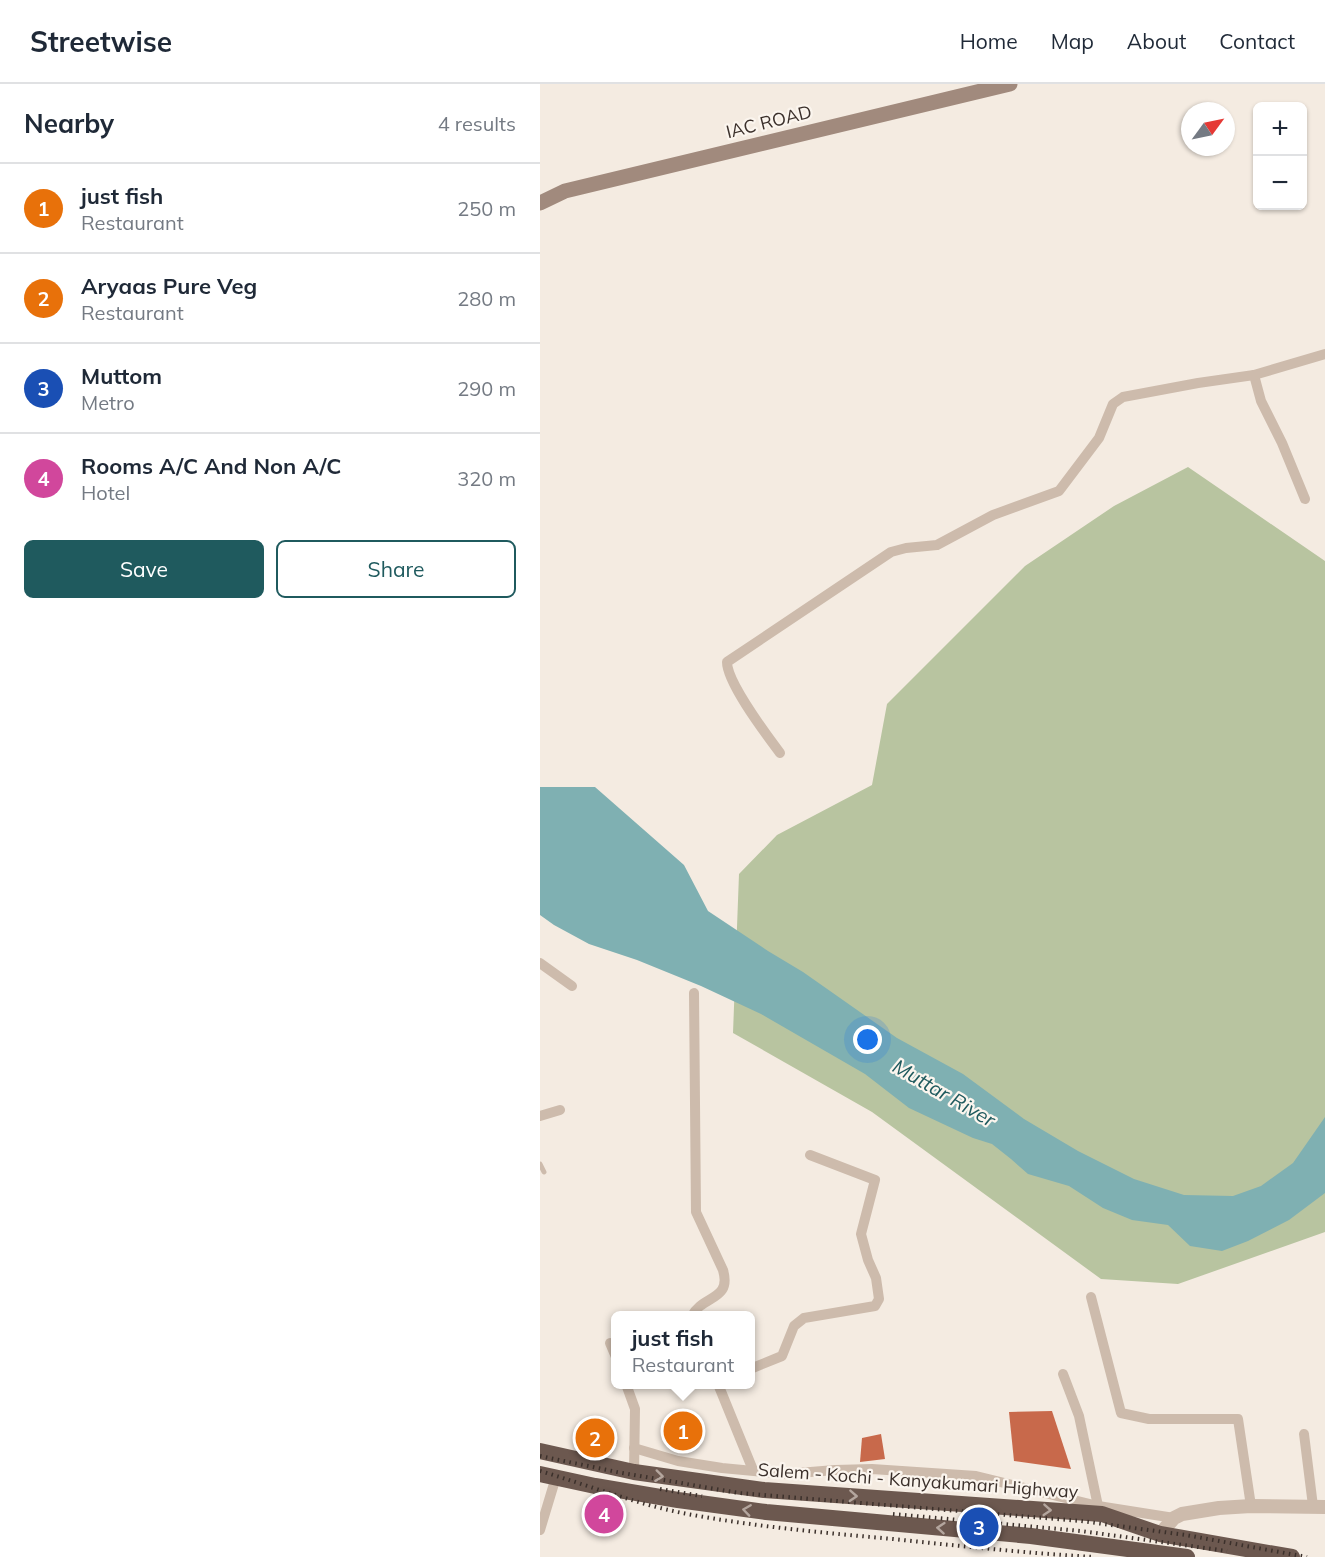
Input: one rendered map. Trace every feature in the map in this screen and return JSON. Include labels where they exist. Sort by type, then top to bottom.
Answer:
[{"type":"highway","name":"Salem - Kochi - Kanyakumari Highway","points":[[540,1450],[634,1473],[764,1490],[1102,1514],[1161,1534],[1292,1557]]},
{"type":"highway","points":[[548,1476],[678,1500],[766,1512],[1031,1536],[1187,1557]]},
{"type":"main road","name":"IAC ROAD","points":[[540,203],[565,191],[1010,84]]},
{"type":"street","points":[[780,753],[734,684],[727,670],[727,662],[891,552],[937,545],[993,515],[1059,491],[1099,438],[1113,404],[1123,398],[1198,383],[1254,375],[1325,354]]},
{"type":"street","points":[[1254,375],[1262,401],[1305,499]]},
{"type":"street","points":[[540,963],[572,986]]},
{"type":"street","points":[[694,993],[696,1212],[726,1279],[719,1295],[695,1311]]},
{"type":"street","points":[[540,1116],[560,1110]]},
{"type":"street","points":[[755,1367],[782,1356],[794,1326],[804,1318],[874,1306],[879,1299],[876,1278],[861,1234],[875,1180],[810,1155]]},
{"type":"street","points":[[1091,1297],[1121,1413],[1149,1419],[1238,1419],[1251,1506]]},
{"type":"street","points":[[1063,1374],[1080,1416],[1098,1506]]},
{"type":"street","points":[[628,1389],[635,1408],[634,1473]]},
{"type":"street","points":[[720,1389],[753,1470]]},
{"type":"street","points":[[1161,1534],[1174,1518],[1182,1514],[1251,1506],[1319,1506],[1304,1434]]},
{"type":"street","points":[[634,1448],[678,1461],[786,1474],[872,1469],[976,1476],[1098,1506],[1174,1518]]},
{"type":"street","points":[[540,1530],[548,1476]]},
{"type":"lane","points":[[540,1164],[544,1172]]},
{"type":"green space","points":[[1188,467],[1325,561],[1325,1232],[1178,1284],[1101,1279],[872,1112],[733,1033],[739,874],[777,835],[872,785],[887,704],[1025,566],[1114,506]]},
{"type":"water","name":"Muttar River","points":[[540,787],[595,787],[684,865],[708,911],[803,972],[897,1038],[963,1074],[1024,1119],[1078,1151],[1134,1179],[1184,1195],[1233,1196],[1261,1186],[1293,1163],[1325,1117],[1325,1193],[1289,1220],[1248,1241],[1222,1251],[1190,1246],[1168,1225],[1132,1220],[1103,1208],[1069,1186],[1028,1174],[992,1144],[973,1138],[909,1108],[865,1074],[761,1014],[701,986],[637,960],[589,944],[540,915]]},
{"type":"building","points":[[1052,1411],[1071,1469],[1014,1461],[1009,1412]]},
{"type":"building","points":[[881,1434],[885,1459],[860,1462],[862,1438]]},
{"type":"railway","points":[[540,1456],[739,1493],[1081,1521],[1186,1535],[1307,1557]]},
{"type":"railway","points":[[540,1471],[654,1506],[718,1519],[818,1532],[1093,1557]]},
{"type":"railway","points":[[660,1489],[702,1496]]},
{"type":"railway","points":[[893,1514],[1081,1531],[1227,1551]]},
{"type":"place","name":"just fish","points":[[683,1431]]},
{"type":"place","name":"Aryaas Pure Veg","points":[[595,1438]]},
{"type":"place","name":"Rooms A/C And Non A/C","points":[[604,1514]]},
{"type":"place","name":"Muttom","points":[[979,1527]]}]
